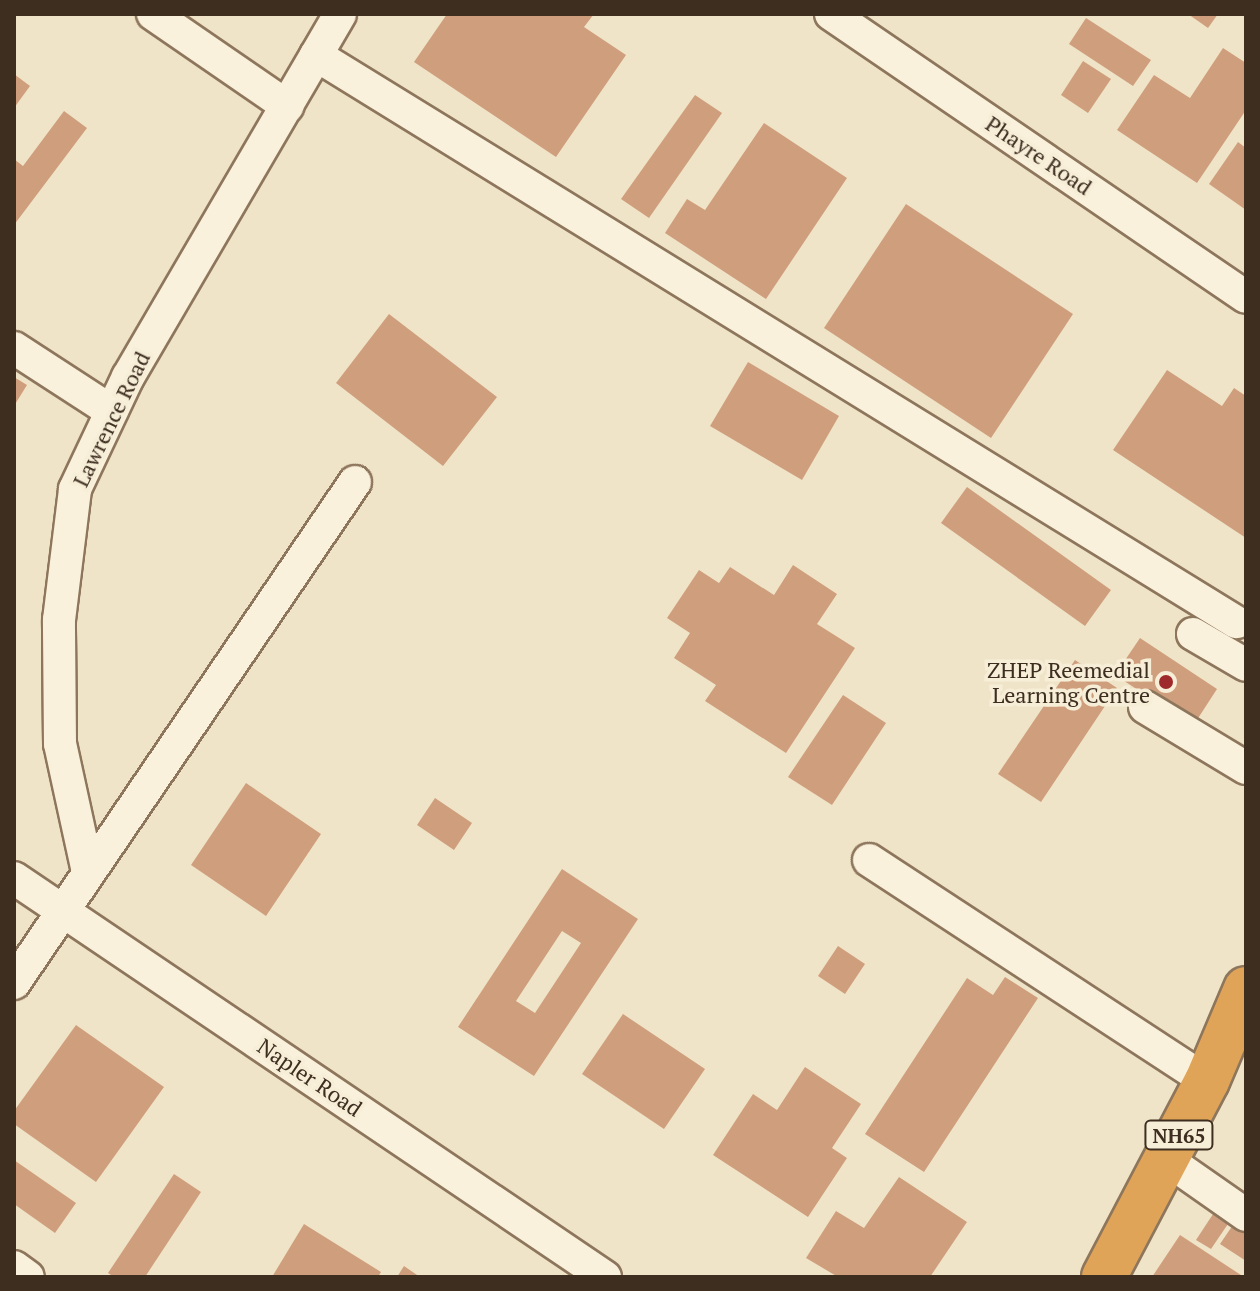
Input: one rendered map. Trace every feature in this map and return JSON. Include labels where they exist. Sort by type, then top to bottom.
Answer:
[{"type":"highway","name":"NH65","points":[[1104,1277],[1207,1081],[1246,989]]},
{"type":"street","points":[[153,14],[287,106]]},
{"type":"street","name":"Lawrence Road","points":[[88,872],[60,744],[59,620],[75,489],[111,411],[340,14]]},
{"type":"street","name":"Phayre Road","points":[[831,14],[1246,297]]},
{"type":"street","points":[[316,55],[1236,622]]},
{"type":"street","points":[[14,348],[111,411]]},
{"type":"street","points":[[14,983],[355,482]]},
{"type":"street","points":[[1193,634],[1246,665]]},
{"type":"street","points":[[1145,707],[1246,768]]},
{"type":"street","points":[[869,860],[1207,1081]]},
{"type":"street","name":"Napler Road","points":[[14,878],[605,1277]]},
{"type":"street","points":[[1166,1159],[1246,1215]]},
{"type":"street","points":[[14,1267],[28,1277]]},
{"type":"building","points":[[447,14],[594,14],[584,27],[626,55],[556,157],[414,62]]},
{"type":"building","points":[[1188,14],[1218,14],[1208,28]]},
{"type":"building","points":[[1086,18],[1151,60],[1133,86],[1069,44]]},
{"type":"building","points":[[1223,48],[1246,63],[1246,110],[1197,183],[1117,130],[1154,75],[1190,98]]},
{"type":"building","points":[[1083,61],[1111,79],[1088,113],[1061,95]]},
{"type":"building","points":[[14,74],[30,86],[14,108]]},
{"type":"building","points":[[695,95],[722,113],[649,218],[621,199]]},
{"type":"building","points":[[64,111],[87,128],[14,225],[14,159],[23,166]]},
{"type":"building","points":[[764,123],[847,178],[766,299],[665,233],[687,199],[705,210]]},
{"type":"building","points":[[1238,142],[1246,148],[1246,210],[1209,184]]},
{"type":"building","points":[[906,204],[1073,314],[991,438],[824,328]]},
{"type":"building","points":[[389,314],[497,397],[443,466],[336,383]]},
{"type":"building","points":[[748,362],[839,416],[802,480],[710,426]]},
{"type":"building","points":[[1167,370],[1222,406],[1234,388],[1246,396],[1246,538],[1113,450]]},
{"type":"building","points":[[14,377],[27,385],[14,406]]},
{"type":"building","points":[[967,487],[1111,590],[1085,626],[941,523]]},
{"type":"building","points":[[793,565],[837,594],[817,624],[855,648],[786,753],[705,701],[716,685],[674,658],[690,633],[667,618],[699,570],[719,583],[730,567],[774,595]]},
{"type":"building","name":"ZHEP Reemedial Learning Centre","points":[[1140,638],[1217,689],[1193,726],[1115,675]]},
{"type":"building","points":[[1075,660],[1117,688],[1041,802],[998,774]]},
{"type":"building","points":[[843,695],[886,723],[832,805],[788,777]]},
{"type":"building","points":[[246,783],[321,834],[266,916],[191,865]]},
{"type":"building","points":[[435,798],[472,823],[454,850],[417,825]]},
{"type":"building","points":[[562,869],[638,919],[534,1076],[458,1027]],"holes":[[[562,931],[581,943],[535,1013],[516,1001]]]},
{"type":"building","points":[[838,946],[865,964],[845,994],[818,976]]},
{"type":"building","points":[[1005,977],[1038,998],[924,1172],[865,1134],[967,978],[993,995]]},
{"type":"building","points":[[623,1014],[705,1069],[664,1129],[582,1074]]},
{"type":"building","points":[[76,1025],[164,1087],[96,1182],[14,1124],[14,1111]]},
{"type":"building","points":[[805,1067],[861,1104],[832,1148],[847,1158],[808,1217],[713,1155],[753,1094],[777,1110]]},
{"type":"building","points":[[14,1160],[76,1203],[55,1233],[14,1204]]},
{"type":"building","points":[[174,1174],[201,1192],[145,1277],[114,1277],[108,1273]]},
{"type":"building","points":[[899,1177],[967,1222],[930,1277],[838,1277],[806,1258],[836,1211],[864,1228]]},
{"type":"building","points":[[1215,1211],[1230,1221],[1211,1249],[1196,1240]]},
{"type":"building","points":[[1239,1216],[1246,1221],[1246,1261],[1220,1244]]},
{"type":"building","points":[[304,1224],[381,1272],[378,1277],[272,1277]]},
{"type":"building","points":[[1180,1235],[1244,1277],[1152,1277]]},
{"type":"building","points":[[404,1266],[420,1277],[397,1277]]},
{"type":"place","name":"ZHEP Reemedial Learning Centre","points":[[1166,682]]}]
